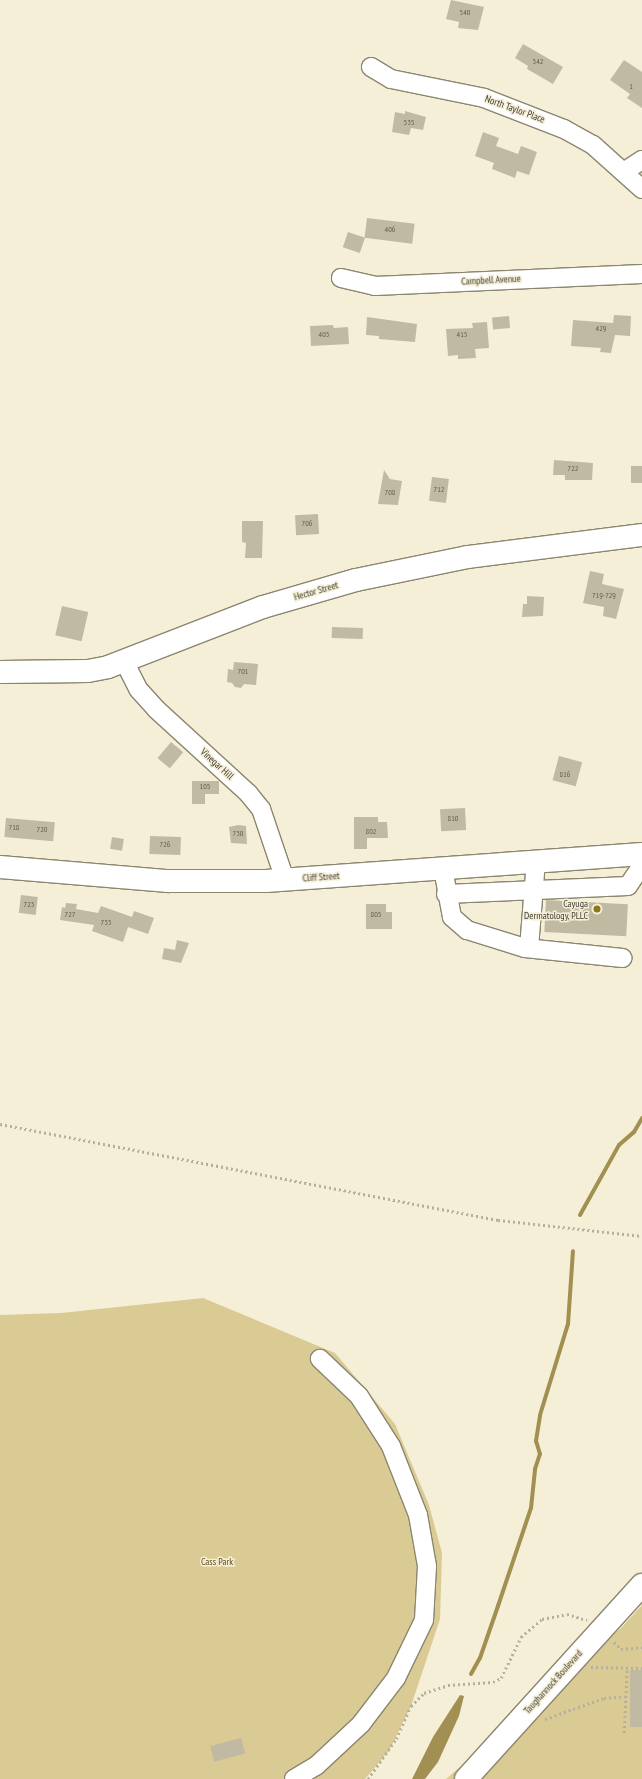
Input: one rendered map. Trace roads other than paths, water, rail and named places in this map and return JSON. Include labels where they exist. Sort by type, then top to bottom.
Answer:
[{"type":"main road","name":"Hector Street","points":[[0,672],[88,672],[125,663],[263,607],[356,580],[468,557],[642,535]]},
{"type":"main road","name":"Cliff Street","points":[[0,867],[168,881],[285,880],[642,854]]},
{"type":"main road","name":"Taughannock Boulevard","points":[[466,1779],[640,1592]]},
{"type":"street","name":"North Taylor Place","points":[[371,67],[391,79],[470,94],[529,113],[593,145],[625,171],[642,189]]},
{"type":"street","points":[[625,171],[642,160]]},
{"type":"street","name":"Campbell Avenue","points":[[342,278],[374,286],[642,274]]},
{"type":"street","name":"Vinegar Hill","points":[[125,663],[139,690],[152,704],[248,793],[261,809],[285,880]]},
{"type":"street","points":[[529,948],[536,861]]},
{"type":"street","points":[[446,894],[628,886],[642,865]]},
{"type":"street","points":[[443,869],[446,894],[452,917],[467,930],[529,948],[622,958]]},
{"type":"street","points":[[294,1779],[316,1766],[365,1718],[396,1678],[424,1620],[425,1612],[427,1566],[418,1515],[391,1446],[359,1396],[320,1359]]},
{"type":"waterway","points":[[580,1215],[619,1145],[634,1132],[642,1118]]},
{"type":"waterway","points":[[471,1674],[480,1658],[531,1508],[535,1469],[540,1454],[536,1441],[540,1415],[568,1324],[573,1251]]},
{"type":"place","name":"Cayuga Dermatology, PLLC","points":[[597,909]]},
{"type":"park label","name":"Cass Park","points":[[217,1562]]}]
